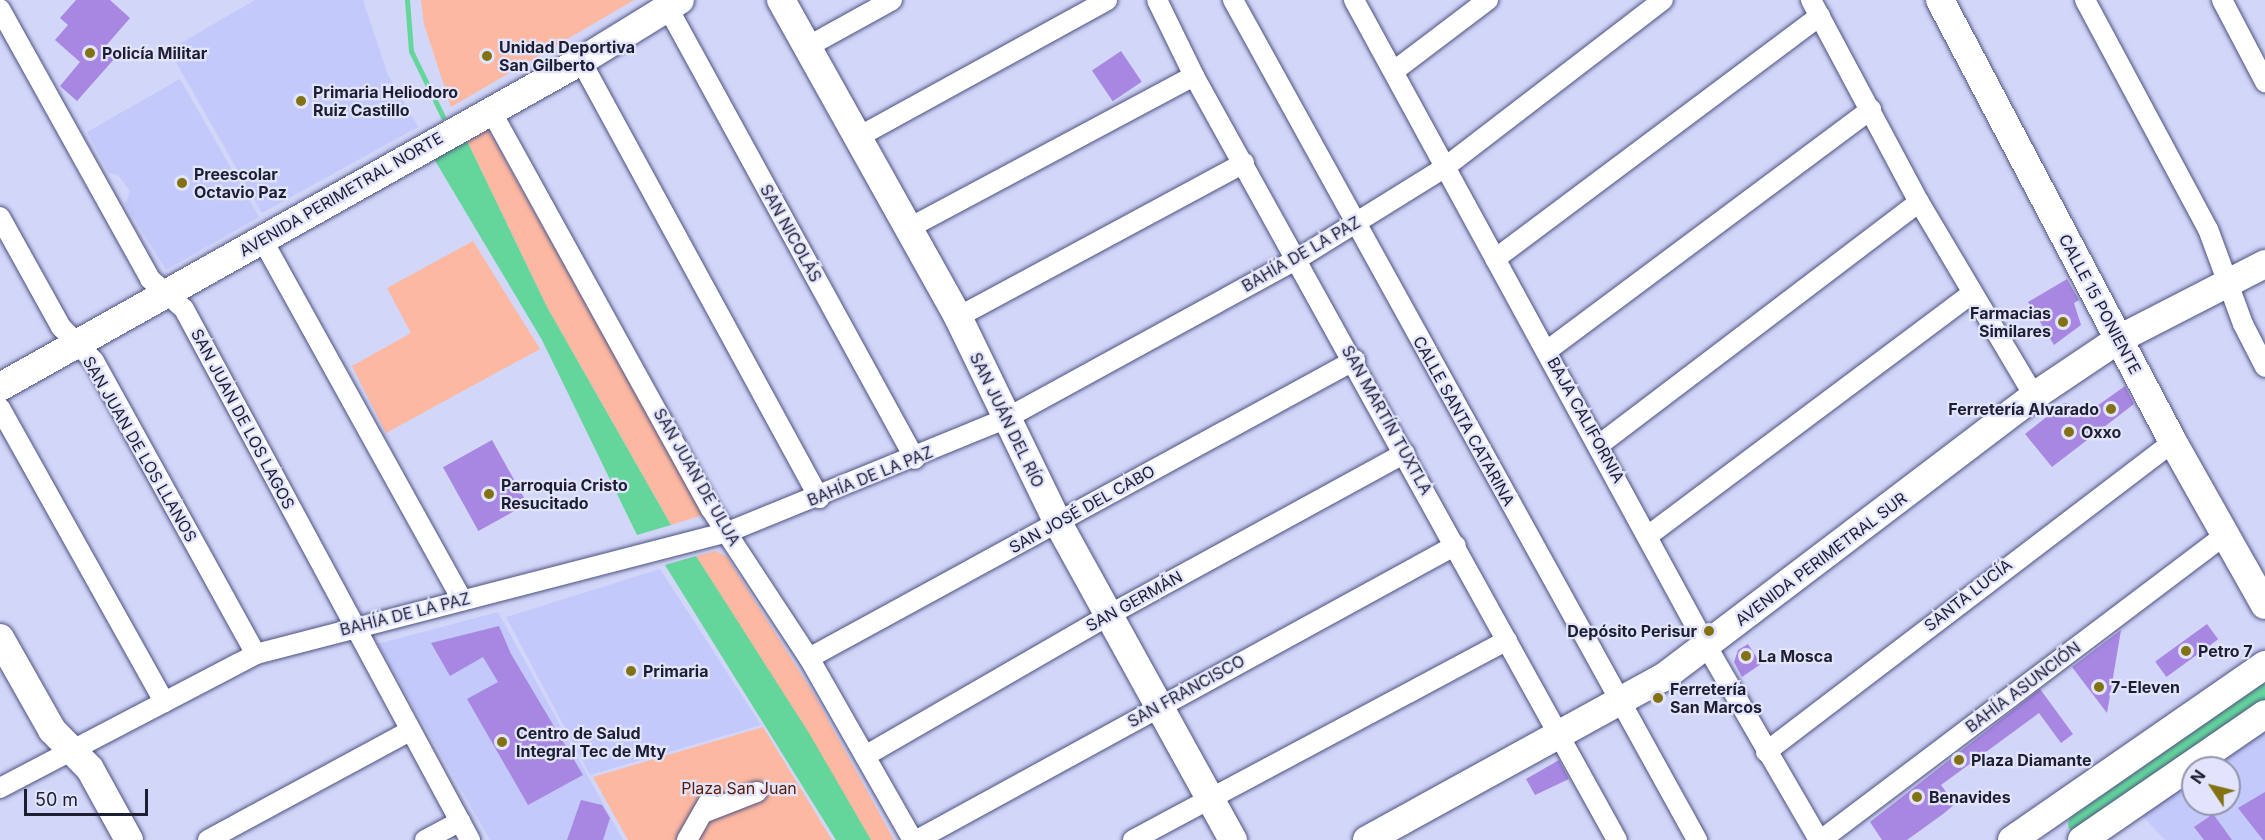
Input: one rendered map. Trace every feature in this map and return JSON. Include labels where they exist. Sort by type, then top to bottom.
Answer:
[{"type":"street","name":"SAN JUÁN DEL RÍO","points":[[781,0],[860,136],[958,317],[1005,419],[1058,523],[1233,840]]},
{"type":"street","points":[[807,47],[892,0]]},
{"type":"street","points":[[860,136],[1107,0]]},
{"type":"street","name":"SAN MARTÍN TUXTLA","points":[[1157,0],[1194,76],[1299,258],[1561,735],[1608,837]]},
{"type":"street","name":"CALLE SANTA CATARINA","points":[[1233,0],[1697,840]]},
{"type":"street","name":"BAJA CALIFORNIA","points":[[1354,0],[1444,168],[1548,350],[1649,535],[1706,645],[1820,840]]},
{"type":"street","name":"BAHÍA DE LA PAZ","points":[[0,788],[256,654],[728,532],[915,459],[1005,419],[1299,258],[1444,168],[1663,0]]},
{"type":"street","name":"CALLE 15 PONIENTE","points":[[1940,0],[2173,442],[2265,605]]},
{"type":"street","points":[[2085,0],[2208,229],[2228,285],[2265,367]]},
{"type":"street","points":[[2222,0],[2265,82]]},
{"type":"street","points":[[1394,71],[1478,3]]},
{"type":"street","name":"AVENIDA PERIMETRAL NORTE","points":[[0,387],[490,109],[581,61],[674,4]]},
{"type":"street","name":"SAN NICOLÁS","points":[[674,4],[915,459]]},
{"type":"street","points":[[1495,259],[1816,8],[1919,202],[1971,294],[2034,396]]},
{"type":"street","name":"SAN JUAN DE LOS LAGOS","points":[[0,9],[150,279],[184,309],[470,840]]},
{"type":"street","points":[[581,61],[819,498]]},
{"type":"street","points":[[909,228],[1194,76]]},
{"type":"street","name":"SAN JUAN DE ULUA","points":[[490,109],[728,532],[809,658],[915,840]]},
{"type":"street","points":[[1548,350],[1871,109]]},
{"type":"street","points":[[958,317],[1244,163]]},
{"type":"street","points":[[1599,445],[1919,202]]},
{"type":"street","name":"SAN JUAN DE LOS LLANOS","points":[[0,218],[61,327],[94,361],[256,654]]},
{"type":"street","points":[[262,239],[462,600]]},
{"type":"street","name":"AVENIDA PERIMETRAL SUR","points":[[1367,840],[1619,702],[1706,645],[2034,396],[2119,339],[2265,264]]},
{"type":"street","points":[[1649,535],[1971,294]]},
{"type":"street","name":"SAN JOSÉ DEL CABO","points":[[809,658],[1355,360]]},
{"type":"street","points":[[0,408],[164,702]]},
{"type":"street","name":"SANTA LUCÍA","points":[[1767,752],[2173,442]]},
{"type":"street","name":"SAN GERMÁN","points":[[865,756],[1109,615],[1405,453]]},
{"type":"street","name":"BAHÍA ASUNCIÓN","points":[[1820,840],[2225,535]]},
{"type":"street","name":"SAN FRANCISCO","points":[[915,840],[1456,545]]},
{"type":"street","points":[[0,638],[52,729],[90,769],[129,840]]},
{"type":"street","points":[[1133,840],[1507,640]]},
{"type":"street","points":[[2012,840],[2265,665]]},
{"type":"street","points":[[2082,840],[2265,714]]},
{"type":"street","points":[[208,840],[410,730]]},
{"type":"street","points":[[687,840],[707,806],[757,792]]},
{"type":"street","points":[[425,840],[460,821]]},
{"type":"shaded area","name":"Primaria Heliodoro Ruiz Castillo","points":[[255,0],[363,0],[388,75],[418,127],[262,213],[169,50]]},
{"type":"shaded area","name":"Preescolar Octavio Paz","points":[[180,79],[259,217],[166,270],[125,204],[130,191],[118,175],[109,173],[87,132]]},
{"type":"shaded area","points":[[467,141],[547,307],[671,525],[637,535],[542,340],[434,159]]},
{"type":"shaded area","points":[[696,556],[809,733],[871,840],[836,840],[665,565]]},
{"type":"shaded area","name":"Primaria","points":[[660,569],[761,725],[590,775],[506,617]]},
{"type":"shaded area","name":"Centro de Salud Integral Tec de Mty","points":[[498,612],[623,840],[490,840],[378,644]]},
{"type":"shaded area","points":[[2265,728],[2265,840],[2165,840],[2140,813],[2181,786],[2181,816],[2241,816],[2241,756],[2226,756]]},
{"type":"green space","name":"Unidad Deportiva San Gilberto","points":[[421,0],[634,0],[451,107],[424,24]]},
{"type":"green space","points":[[488,129],[703,515],[671,525],[547,307],[467,141]]},
{"type":"green space","points":[[473,241],[540,349],[386,433],[352,366],[411,333],[387,288]]},
{"type":"green space","points":[[716,551],[727,557],[815,696],[894,840],[871,840],[696,556]]},
{"type":"green space","name":"Plaza San Juan","points":[[763,727],[832,840],[628,840],[593,777]]},
{"type":"building","name":"Policía Militar","points":[[76,0],[110,0],[130,18],[104,48],[115,58],[77,101],[60,86],[80,62],[55,40],[68,25],[60,18]]},
{"type":"building","points":[[1121,51],[1142,82],[1113,101],[1092,71]]},
{"type":"building","points":[[2067,279],[2079,300],[2074,303],[2081,325],[2054,345],[2028,302]]},
{"type":"building","points":[[2125,386],[2134,404],[2052,467],[2025,434],[2064,403],[2073,404],[2083,416]]},
{"type":"building","name":"Parroquia Cristo Resucitado","points":[[492,440],[527,504],[478,531],[443,467]]},
{"type":"building","name":"Petro 7","points":[[2207,624],[2218,639],[2166,677],[2155,662]]},
{"type":"building","points":[[499,626],[511,654],[583,775],[528,805],[467,699],[498,682],[483,657],[450,676],[431,643]]},
{"type":"building","name":"7-Eleven","points":[[2121,630],[2107,713],[2072,667]]},
{"type":"building","name":"La Mosca","points":[[1748,644],[1761,664],[1742,677],[1734,662],[1738,650]]},
{"type":"building","points":[[2040,689],[2073,734],[2061,743],[2039,713],[1941,785],[1955,804],[1943,814],[1907,840],[1882,840],[1870,822]]},
{"type":"building","points":[[1559,760],[1569,779],[1535,795],[1526,779]]},
{"type":"building","points":[[2265,792],[2265,840],[2241,812],[2241,806]]},
{"type":"building","points":[[581,800],[602,805],[610,818],[603,840],[567,840]]},
{"type":"building","points":[[2210,816],[2214,816],[2232,840],[2204,840],[2194,827]]},
{"type":"waterway","points":[[407,0],[411,51],[443,117]]},
{"type":"waterway","points":[[2077,824],[2265,693]]},
{"type":"place","name":"Policía Militar","points":[[90,53]]},
{"type":"place","name":"Unidad Deportiva San Gilberto","points":[[487,56]]},
{"type":"place","name":"Primaria Heliodoro Ruiz Castillo","points":[[301,101]]},
{"type":"place","name":"Preescolar Octavio Paz","points":[[182,183]]},
{"type":"place","name":"Farmacias Similares","points":[[2063,322]]},
{"type":"place","name":"Ferretería Alvarado","points":[[2111,409]]},
{"type":"place","name":"Oxxo","points":[[2069,432]]},
{"type":"place","name":"Parroquia Cristo Resucitado","points":[[489,494]]},
{"type":"place","name":"Depósito Perisur","points":[[1709,631]]},
{"type":"place","name":"Petro 7","points":[[2186,651]]},
{"type":"place","name":"La Mosca","points":[[1746,656]]},
{"type":"place","name":"Primaria","points":[[631,671]]},
{"type":"place","name":"7-Eleven","points":[[2099,687]]},
{"type":"place","name":"Ferretería San Marcos","points":[[1658,698]]},
{"type":"place","name":"Centro de Salud Integral Tec de Mty","points":[[502,742]]},
{"type":"place","name":"Plaza Diamante","points":[[1959,760]]},
{"type":"place","name":"Benavides","points":[[1917,797]]}]
